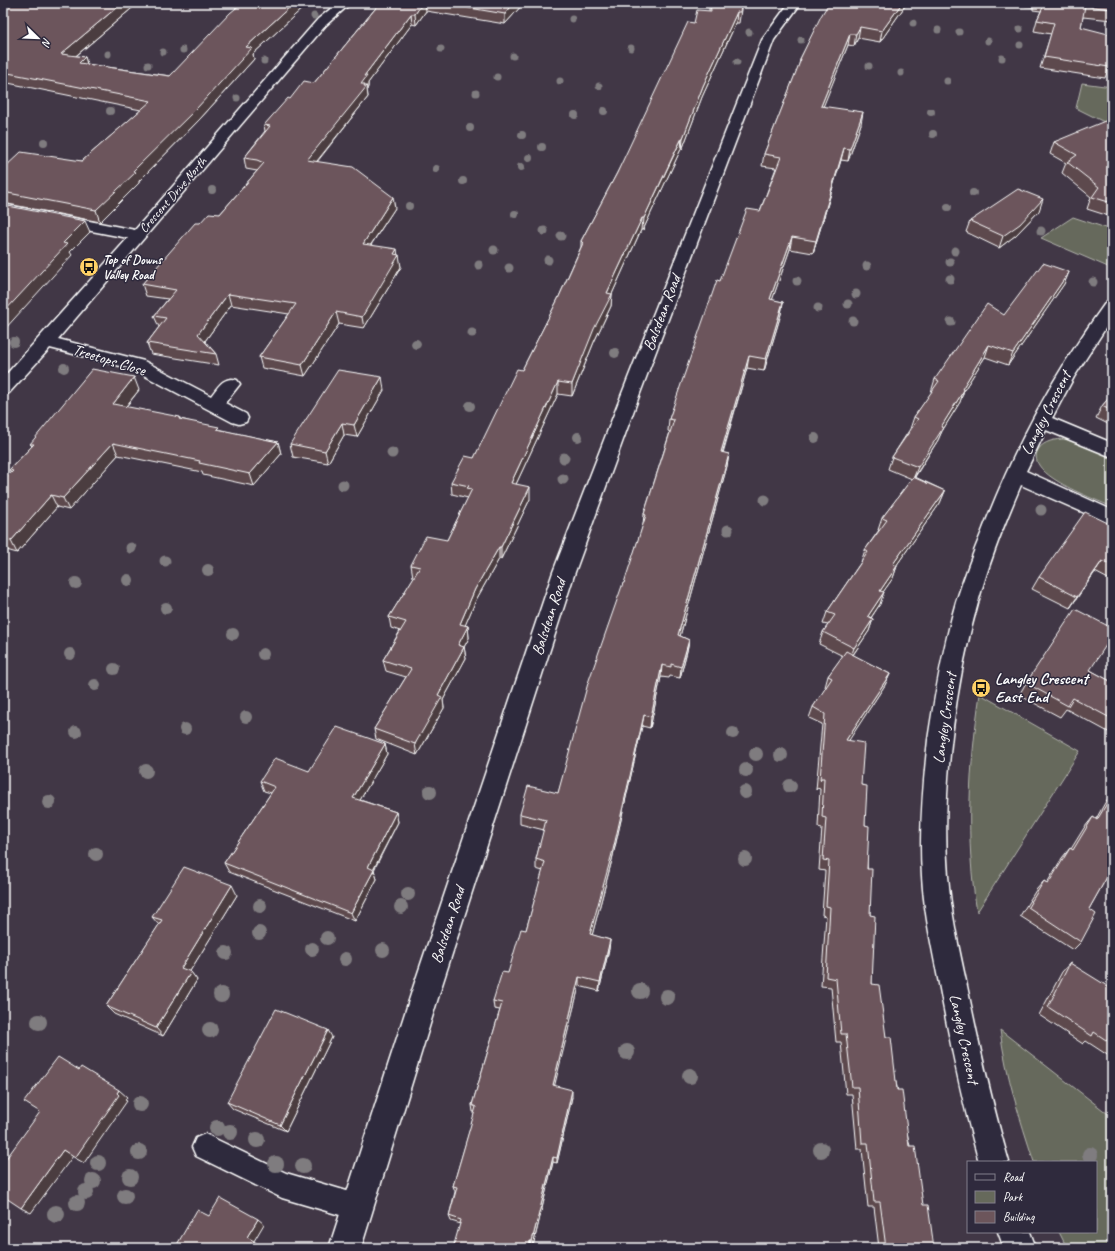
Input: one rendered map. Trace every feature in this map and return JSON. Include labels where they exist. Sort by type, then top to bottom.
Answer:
[{"type":"street","name":"Crescent Drive North","points":[[3,389],[10,374],[46,341],[322,22],[345,3]]},
{"type":"street","name":"Balsdean Road","points":[[346,1248],[357,1206],[428,985],[564,572],[630,396],[768,40],[794,3]]},
{"type":"street","points":[[3,209],[137,235]]},
{"type":"street","name":"Langley Crescent","points":[[994,1161],[967,1057],[940,911],[934,861],[936,779],[946,695],[969,593],[982,555],[1015,474],[1040,420],[1064,375],[1092,332],[1112,306]]},
{"type":"street","name":"Treetops Close","points":[[46,341],[138,365],[240,418]]},
{"type":"street","points":[[214,404],[231,384]]},
{"type":"street","points":[[1040,420],[1112,450]]},
{"type":"street","points":[[1015,474],[1112,518]]},
{"type":"street","points":[[1014,1233],[1020,1248]]},
{"type":"lane","points":[[205,1147],[282,1184],[357,1206]]},
{"type":"green space","points":[[1082,83],[1112,87],[1112,126],[1076,108]]},
{"type":"green space","points":[[1073,217],[1112,230],[1112,263],[1108,267],[1041,238]]},
{"type":"green space","points":[[1065,439],[1112,456],[1112,507],[1064,485],[1051,477],[1041,468],[1037,459],[1038,450],[1040,447],[1050,441]]},
{"type":"green space","points":[[980,694],[1080,751],[977,912],[971,858],[970,803],[973,749]]},
{"type":"green space","points":[[1000,1030],[1112,1117],[1112,1248],[1067,1248],[1060,1233],[1097,1233],[1097,1161],[1034,1161],[1010,1081]]},
{"type":"building","points":[[13,3],[122,3],[61,54],[85,57],[79,63],[170,76],[230,13],[241,4],[294,3],[246,47],[252,48],[197,108],[133,171],[136,172],[96,210],[3,192],[3,169],[21,152],[82,161],[151,101],[3,72],[3,11]]},
{"type":"building","points":[[380,3],[423,3],[415,14],[411,14],[364,76],[367,76],[361,84],[365,84],[364,86],[367,86],[307,160],[353,167],[393,197],[363,244],[397,249],[394,254],[399,255],[362,317],[336,312],[302,365],[259,357],[296,304],[228,294],[198,334],[216,354],[147,343],[166,318],[154,316],[176,290],[142,284],[195,223],[200,223],[209,213],[220,214],[264,163],[257,160],[244,158],[270,126],[264,125],[288,98],[290,99],[304,81],[314,83]]},
{"type":"building","points":[[440,3],[514,3],[505,14]]},
{"type":"building","points":[[710,3],[742,3],[740,12],[737,12],[703,86],[683,138],[644,218],[642,218],[607,293],[612,294],[594,329],[572,384],[558,382],[511,483],[530,487],[501,547],[499,547],[475,589],[460,624],[468,626],[458,645],[464,647],[438,695],[442,697],[415,744],[374,729],[411,669],[383,660],[406,622],[389,617],[420,567],[411,565],[426,536],[447,540],[472,489],[467,488],[469,486],[451,482],[465,456],[474,458],[517,369],[522,370],[558,299],[583,243],[581,241],[617,173],[688,22],[694,23],[697,10],[711,11]]},
{"type":"building","points":[[829,3],[902,3],[882,31],[860,27],[856,34],[850,34],[821,106],[863,112],[850,149],[844,148],[816,241],[792,237],[770,299],[783,302],[766,359],[749,356],[721,452],[729,454],[678,635],[689,640],[681,667],[671,664],[671,667],[662,665],[651,717],[644,715],[613,850],[590,934],[610,940],[600,982],[579,977],[553,1085],[572,1090],[557,1158],[553,1157],[532,1241],[530,1241],[529,1248],[453,1248],[461,1220],[449,1216],[457,1187],[453,1186],[476,1107],[472,1105],[502,1003],[493,1001],[502,972],[508,973],[521,929],[526,930],[545,862],[536,859],[546,820],[520,814],[528,786],[558,793],[588,683],[624,583],[646,515],[644,514],[674,420],[669,419],[717,280],[720,281],[747,209],[760,211],[781,157],[764,154],[800,59]]},
{"type":"building","points":[[1045,3],[1112,3],[1112,9],[1085,6],[1081,27],[1112,35],[1109,67],[1044,57],[1054,23],[1037,20]]},
{"type":"building","points":[[1105,121],[1112,124],[1112,203],[1092,197],[1099,187],[1067,162],[1077,155],[1054,142]]},
{"type":"building","points":[[1018,189],[1043,199],[1020,224],[1003,236],[970,221]]},
{"type":"building","points":[[3,205],[85,221],[63,243],[67,244],[3,313]]},
{"type":"building","points":[[1043,263],[1069,272],[1013,353],[989,345],[962,389],[964,390],[941,427],[943,428],[918,467],[892,457],[918,419],[914,417],[939,381],[935,379],[987,304],[1004,315]]},
{"type":"building","points":[[92,369],[134,377],[113,404],[180,417],[179,419],[219,427],[217,429],[278,442],[250,474],[199,463],[200,461],[113,443],[63,498],[51,495],[11,541],[3,539],[3,481],[13,471],[9,470],[34,444],[30,444]]},
{"type":"building","points":[[338,370],[382,377],[354,425],[342,423],[325,451],[290,444]]},
{"type":"building","points":[[1112,394],[1112,411],[1102,406]]},
{"type":"building","points":[[913,477],[945,491],[893,564],[897,566],[880,591],[884,592],[868,616],[873,619],[854,648],[823,632],[835,615],[827,612],[868,552],[865,550],[887,520],[882,518]]},
{"type":"building","points":[[1085,512],[1112,525],[1112,565],[1102,561],[1077,597],[1039,577]]},
{"type":"building","points":[[1075,609],[1112,628],[1112,636],[1090,670],[1112,682],[1112,719],[1073,698],[1068,706],[1026,683]]},
{"type":"building","points":[[846,651],[890,674],[846,740],[864,743],[861,785],[867,786],[865,825],[869,826],[867,869],[872,869],[870,915],[875,916],[872,984],[879,985],[886,1037],[891,1037],[897,1090],[902,1090],[909,1146],[915,1146],[923,1205],[928,1205],[934,1248],[886,1248],[880,1202],[874,1202],[868,1143],[862,1143],[858,1087],[852,1087],[846,1034],[841,1034],[836,979],[826,977],[830,907],[826,906],[829,861],[823,860],[826,818],[822,817],[824,778],[821,778],[820,780],[825,714],[813,707],[832,678],[828,676]]},
{"type":"building","points":[[337,727],[385,744],[353,798],[396,812],[368,867],[374,870],[351,913],[224,863],[275,787],[260,781],[275,758],[309,771]]},
{"type":"building","points":[[1112,795],[1112,868],[1089,909],[1096,914],[1081,942],[1028,907],[1044,881],[1048,884],[1070,848],[1073,850],[1093,817],[1097,820]]},
{"type":"building","points":[[184,867],[232,885],[181,968],[191,972],[156,1028],[106,1006],[162,920],[152,917]]},
{"type":"building","points":[[1070,963],[1112,989],[1112,1044],[1094,1032],[1092,1036],[1048,1007]]},
{"type":"building","points":[[276,1009],[328,1030],[280,1125],[227,1102]]},
{"type":"building","points":[[58,1057],[79,1070],[81,1067],[119,1090],[117,1093],[119,1095],[75,1158],[63,1150],[21,1208],[3,1196],[3,1163],[40,1112],[24,1102]]},
{"type":"building","points":[[220,1198],[258,1219],[247,1237],[254,1241],[250,1248],[175,1248],[197,1210],[209,1216]]},
{"type":"place","name":"Top of Downs Valley Road","points":[[89,267]]},
{"type":"place","name":"Langley Crescent East End","points":[[981,688]]}]
